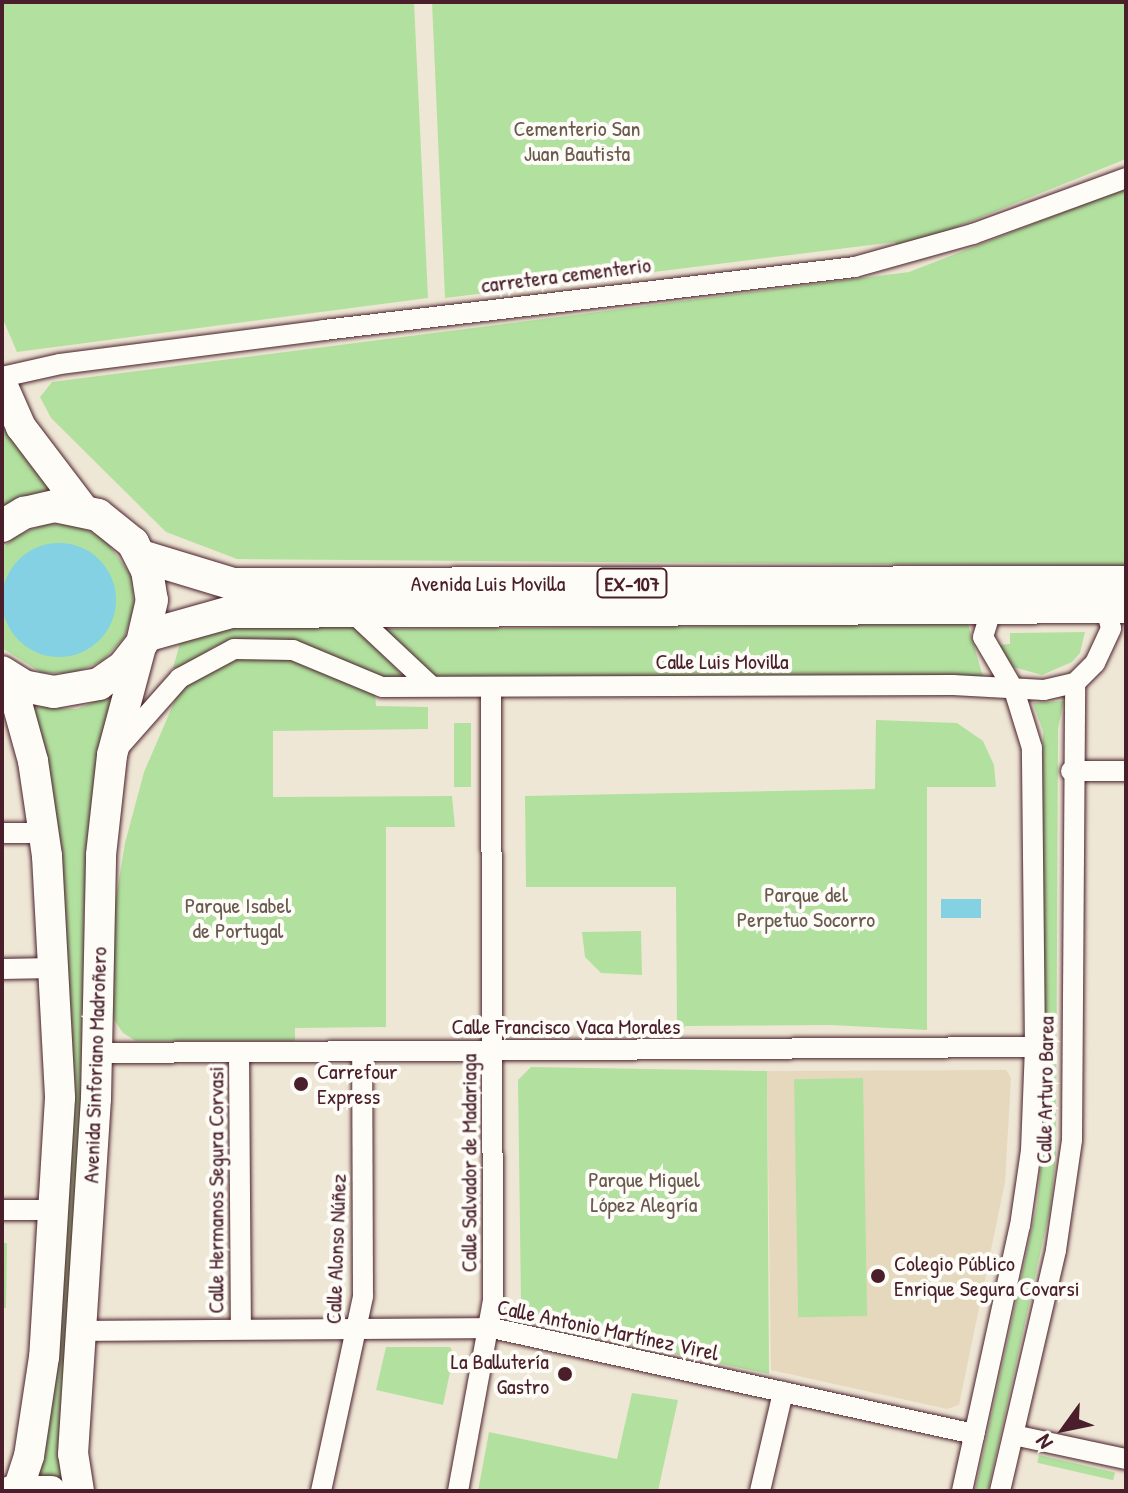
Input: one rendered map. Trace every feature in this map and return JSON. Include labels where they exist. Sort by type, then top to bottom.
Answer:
[{"type":"main road","points":[[2,384],[21,427],[84,510]]},
{"type":"main road","points":[[2,526],[39,509],[84,510],[112,523],[141,556],[152,600],[143,640],[123,667],[84,689],[39,690],[6,675]]},
{"type":"main road","name":"Avenida Luis Movilla","points":[[141,556],[233,584],[1013,582],[1115,604]]},
{"type":"main road","name":"Avenida Luis Movilla","points":[[143,640],[231,612],[989,608],[1115,604]]},
{"type":"main road","name":"Avenida Sinforiano Madroñero","points":[[79,1491],[73,1454],[97,1053],[101,855],[112,755],[143,640]]},
{"type":"main road","name":"Avenida Sinforiano Madroñero","points":[[6,675],[33,761],[44,833],[60,1098],[44,1357],[29,1456],[15,1490]]},
{"type":"main road","points":[[15,1490],[51,1491]]},
{"type":"street","name":"carretera cementerio","points":[[2,377],[60,364],[230,342],[855,267],[973,234],[1126,178]]},
{"type":"street","points":[[989,608],[1013,582]]},
{"type":"street","points":[[1014,690],[1075,683],[1095,663],[1115,604]]},
{"type":"street","name":"Calle Arturo Barea","points":[[962,1491],[1020,1226],[1031,1151],[1035,1047],[1032,748],[1014,690],[986,649],[983,637],[989,608]]},
{"type":"street","points":[[352,612],[431,686]]},
{"type":"street","name":"Calle Luis Movilla","points":[[112,755],[180,678],[234,649],[274,646],[382,687],[953,685],[1014,690]]},
{"type":"street","name":"Calle Arturo Barea","points":[[1000,1491],[1056,1250],[1072,1140],[1071,771],[1075,683]]},
{"type":"street","name":"Calle Salvador de Madariaga","points":[[458,1491],[492,1328],[491,688]]},
{"type":"street","points":[[1071,771],[1126,771]]},
{"type":"street","points":[[2,833],[44,833]]},
{"type":"street","points":[[2,969],[54,968]]},
{"type":"street","name":"Calle Francisco Vaca Morales","points":[[97,1053],[1035,1047]]},
{"type":"street","name":"Calle Alonso Núñez","points":[[321,1491],[360,1326],[362,1052]]},
{"type":"street","name":"Calle Hermanos Segura Corvasi","points":[[239,1053],[241,1327]]},
{"type":"street","points":[[2,1210],[53,1210]]},
{"type":"street","name":"Calle Antonio Martínez Virel","points":[[82,1331],[360,1326],[492,1328],[975,1434]]},
{"type":"street","points":[[760,1491],[783,1392]]},
{"type":"street","points":[[1014,1435],[1126,1459]]},
{"type":"shaded area","name":"Colegio Público Enrique Segura Covarsi","points":[[1006,1070],[1011,1078],[1005,1182],[959,1405],[947,1409],[771,1370],[767,1071]]},
{"type":"green space","points":[[2,2],[414,2],[428,298],[17,352],[2,317]]},
{"type":"green space","name":"Cementerio San Juan Bautista","points":[[432,2],[1126,2],[1126,159],[899,250],[895,242],[445,298]]},
{"type":"green space","points":[[1126,188],[1126,566],[237,559],[166,532],[51,418],[40,397],[52,382],[909,272]]},
{"type":"green space","points":[[2,409],[60,493],[2,509]]},
{"type":"green space","points":[[45,524],[76,525],[105,539],[132,577],[134,609],[124,638],[102,661],[73,673],[42,673],[2,648],[2,549],[16,536]]},
{"type":"green space","points":[[351,621],[406,679],[384,680],[263,638],[215,646],[179,670],[173,668],[180,643],[206,627]]},
{"type":"green space","points":[[968,624],[983,677],[435,679],[380,629]]},
{"type":"green space","points":[[1085,632],[1080,653],[1072,662],[1042,675],[1013,667],[997,645],[1010,644],[1010,633]]},
{"type":"green space","name":"Parque Isabel de Portugal","points":[[252,654],[300,662],[375,694],[376,706],[428,707],[428,729],[273,731],[273,797],[452,796],[455,827],[386,827],[386,1027],[295,1028],[295,1041],[136,1041],[123,1033],[113,1018],[112,923],[125,843],[144,772],[179,691],[212,665]]},
{"type":"green space","points":[[121,691],[99,747],[84,906],[82,1113],[65,1480],[35,1474],[67,1113],[30,706],[77,709]]},
{"type":"green space","points":[[1064,701],[1058,728],[1056,1156],[1050,1209],[988,1491],[975,1491],[1037,1205],[1042,1154],[1043,731],[1033,703]]},
{"type":"green space","name":"Parque del Perpetuo Socorro","points":[[876,720],[957,723],[983,741],[994,765],[996,787],[927,787],[927,1030],[831,1025],[686,1026],[677,1031],[676,887],[526,887],[525,796],[875,789]]},
{"type":"green space","points":[[454,723],[471,723],[471,787],[454,787]]},
{"type":"green space","points":[[641,931],[642,975],[601,973],[585,957],[582,932]]},
{"type":"green space","name":"Parque Miguel López Alegría","points":[[531,1067],[767,1071],[769,1374],[534,1324],[521,1303],[518,1080]]},
{"type":"green space","points":[[863,1078],[867,1316],[798,1317],[794,1079]]},
{"type":"green space","points":[[2,1243],[7,1243],[6,1308],[2,1308]]},
{"type":"green space","points":[[386,1347],[450,1347],[454,1354],[443,1405],[376,1390]]},
{"type":"green space","points":[[632,1393],[678,1400],[658,1491],[478,1491],[489,1432],[617,1459]]},
{"type":"green space","points":[[1039,1455],[1115,1473],[1113,1480],[1037,1463]]},
{"type":"water","points":[[59,543],[81,548],[99,560],[111,578],[116,600],[111,622],[99,640],[81,652],[59,657],[37,652],[19,640],[7,622],[2,600],[7,578],[19,560],[37,548]]},
{"type":"water","points":[[941,899],[981,899],[981,918],[941,918]]},
{"type":"place","name":"Carrefour Express","points":[[301,1084]]},
{"type":"place","name":"Colegio Público Enrique Segura Covarsi","points":[[878,1276]]},
{"type":"place","name":"La Ballutería Gastro","points":[[565,1374]]}]
